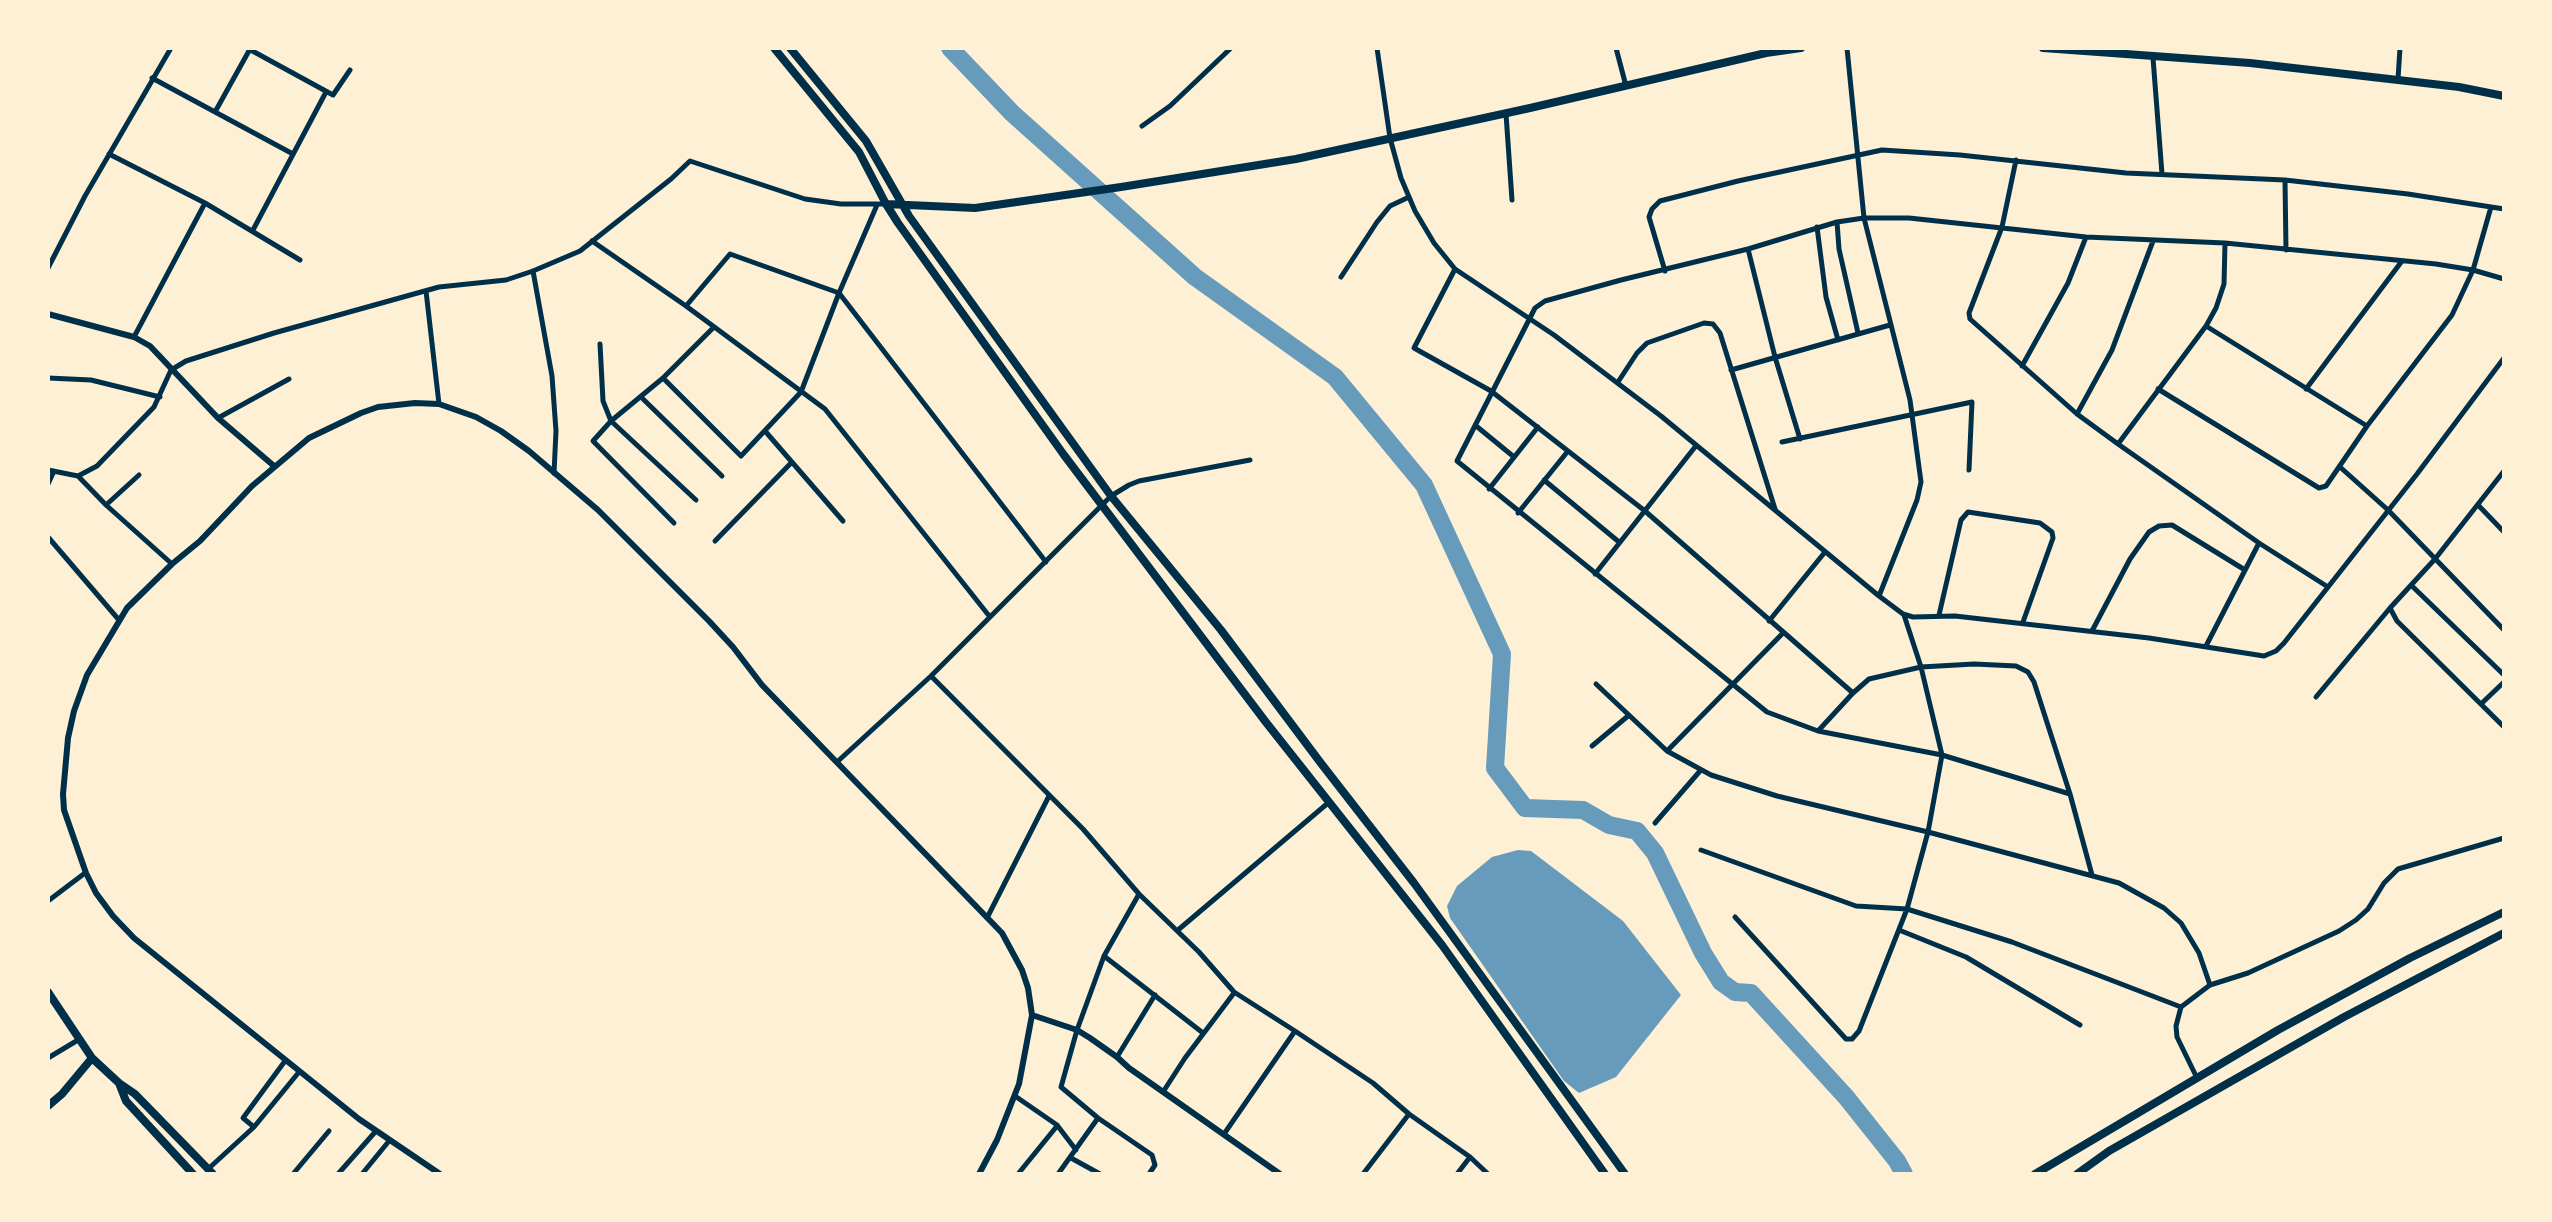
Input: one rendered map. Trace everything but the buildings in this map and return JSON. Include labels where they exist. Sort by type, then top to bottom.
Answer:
[{"type":"main road","points":[[774,48],[852,142],[881,204],[1102,505],[1328,803],[1442,945],[1605,1174]]},
{"type":"main road","points":[[790,48],[866,141],[902,204],[957,285],[1111,496],[1221,630],[1414,883],[1625,1174]]},
{"type":"main road","points":[[881,204],[975,208],[1296,158],[1801,48]]},
{"type":"main road","points":[[2042,48],[2128,51],[2250,63],[2459,87],[2504,96]]},
{"type":"main road","points":[[2035,1174],[2410,958],[2504,912]]},
{"type":"main road","points":[[2078,1174],[2109,1151],[2344,1016],[2504,933]]},
{"type":"main road","points":[[48,992],[92,1058],[135,1094],[210,1172]]},
{"type":"main road","points":[[48,1106],[92,1058]]},
{"type":"main road","points":[[119,1084],[126,1101],[193,1174]]},
{"type":"street","points":[[48,268],[108,154],[171,48]]},
{"type":"street","points":[[215,112],[249,48],[334,95],[350,70]]},
{"type":"street","points":[[1142,126],[1170,106],[1231,48]]},
{"type":"street","points":[[1378,48],[1390,138],[1402,178],[1414,211],[1455,269],[1618,383],[1879,596],[1913,617],[1940,615],[2092,631],[2264,656],[2276,651],[2504,358]]},
{"type":"street","points":[[1616,48],[1626,86]]},
{"type":"street","points":[[1847,48],[1864,218],[1912,414],[1921,482],[1879,596]]},
{"type":"street","points":[[2398,80],[2400,48]]},
{"type":"street","points":[[2152,56],[2162,174]]},
{"type":"street","points":[[152,78],[292,154]]},
{"type":"street","points":[[252,230],[326,92]]},
{"type":"street","points":[[1506,113],[1512,200]]},
{"type":"street","points":[[1665,271],[1649,217],[1660,201],[1859,154],[1904,150],[2126,173],[2285,180],[2504,209]]},
{"type":"street","points":[[108,154],[205,203],[300,260]]},
{"type":"street","points":[[78,476],[97,466],[154,407],[171,370],[186,361],[439,287],[506,280],[532,271],[578,251],[690,160],[805,199],[881,204],[800,392],[742,456],[663,378]]},
{"type":"street","points":[[2016,160],[2002,227],[1970,314],[1973,324],[2077,414],[2328,587]]},
{"type":"street","points":[[2285,180],[2286,250]]},
{"type":"street","points":[[1341,277],[1376,222],[1390,206],[1410,197]]},
{"type":"street","points":[[134,336],[205,203]]},
{"type":"street","points":[[2158,389],[2319,488],[2326,486],[2452,315],[2474,270],[2492,207]]},
{"type":"street","points":[[2070,794],[1942,755],[1818,731],[1767,712],[1456,461],[1535,308],[1545,301],[1748,249],[1817,227],[1864,218],[1909,218],[2086,236],[2225,244],[2474,270],[2504,279]]},
{"type":"street","points":[[1838,222],[1839,249],[1858,334]]},
{"type":"street","points":[[1817,227],[1826,297],[1838,340]]},
{"type":"street","points":[[2022,366],[2068,282],[2086,236]]},
{"type":"street","points":[[592,241],[826,409],[990,617]]},
{"type":"street","points":[[2077,414],[2112,350],[2153,241]]},
{"type":"street","points":[[2118,444],[2216,308],[2224,284],[2225,244]]},
{"type":"street","points":[[1748,249],[1800,439]]},
{"type":"street","points":[[686,306],[730,254],[840,293],[1046,562]]},
{"type":"street","points":[[2306,389],[2402,261]]},
{"type":"street","points":[[1455,269],[1414,348],[1491,391],[1568,450],[1645,511],[1853,693]]},
{"type":"street","points":[[532,271],[552,376],[554,473]]},
{"type":"street","points":[[426,291],[439,404]]},
{"type":"street","points":[[48,314],[134,336],[150,346],[218,418],[274,466]]},
{"type":"street","points":[[1618,383],[1647,343],[1704,323],[1713,324],[1720,333],[1776,512]]},
{"type":"street","points":[[1731,370],[1890,326]]},
{"type":"street","points":[[2206,326],[2367,426]]},
{"type":"street","points":[[674,522],[593,441],[713,328]]},
{"type":"street","points":[[600,344],[603,401],[611,420],[696,500]]},
{"type":"street","points":[[48,378],[91,380],[160,396]]},
{"type":"street","points":[[218,418],[289,379]]},
{"type":"street","points":[[642,398],[722,476]]},
{"type":"street","points":[[1782,442],[1972,402],[1969,470]]},
{"type":"street","points":[[440,1174],[298,1072],[134,938],[96,892],[64,810],[65,760],[74,711],[87,676],[127,608],[200,542],[274,466],[309,438],[361,412],[415,403],[439,404],[500,430],[598,510],[734,647],[762,685],[1002,933],[1022,970],[1032,1015],[1015,1096],[978,1174]]},
{"type":"street","points":[[1474,425],[1514,457]]},
{"type":"street","points":[[1488,489],[1538,427]]},
{"type":"street","points":[[765,432],[843,521]]},
{"type":"street","points":[[1594,574],[1696,446]]},
{"type":"street","points":[[1518,513],[1568,450]]},
{"type":"street","points":[[837,762],[931,676],[1111,496],[1139,481],[1250,460]]},
{"type":"street","points":[[714,542],[792,462]]},
{"type":"street","points":[[2340,467],[2388,510],[2504,630]]},
{"type":"street","points":[[48,484],[51,470],[78,476],[172,564]]},
{"type":"street","points":[[2316,697],[2435,559],[2504,471]]},
{"type":"street","points":[[106,506],[139,475]]},
{"type":"street","points":[[1544,480],[1620,542]]},
{"type":"street","points":[[2479,506],[2504,532]]},
{"type":"street","points":[[1940,615],[1961,520],[1968,512],[2040,523],[2052,532],[2023,624]]},
{"type":"street","points":[[2092,631],[2130,559],[2149,532],[2164,524],[2172,525],[2245,570]]},
{"type":"street","points":[[48,538],[119,620]]},
{"type":"street","points":[[2206,646],[2259,543]]},
{"type":"street","points":[[48,553],[54,546]]},
{"type":"street","points":[[1769,621],[1825,552]]},
{"type":"street","points":[[2412,586],[2504,679],[2482,703]]},
{"type":"street","points":[[2390,608],[2397,621],[2504,727]]},
{"type":"street","points":[[1734,917],[1846,1038],[1852,1039],[1859,1031],[1907,910],[1928,832],[1942,755],[1903,614]]},
{"type":"street","points":[[1668,751],[1782,633]]},
{"type":"street","points":[[1818,731],[1869,680],[1920,667],[1974,664],[2016,666],[2028,672],[2070,794],[2092,876]]},
{"type":"street","points":[[931,676],[1049,794],[1234,992],[1373,1083],[1488,1174]]},
{"type":"street","points":[[1596,684],[1668,751],[1700,771],[1777,796],[2119,883],[2164,908],[2182,923],[2200,952],[2210,985]]},
{"type":"street","points":[[1592,746],[1629,715]]},
{"type":"street","points":[[1655,823],[1700,771]]},
{"type":"street","points":[[986,918],[1049,794]]},
{"type":"street","points":[[1177,930],[1328,803]]},
{"type":"street","points":[[2196,1078],[2178,1036],[2176,1026],[2181,1007],[2210,985],[2248,973],[2339,931],[2368,909],[2398,869],[2504,838]]},
{"type":"street","points":[[1701,850],[1856,906],[1907,910],[2012,942],[2181,1007]]},
{"type":"street","points":[[48,901],[86,873]]},
{"type":"street","points":[[1139,894],[1104,956],[1061,1087],[1098,1118],[1152,1154],[1155,1164],[1149,1174]]},
{"type":"street","points":[[1899,930],[1966,957],[2080,1025]]},
{"type":"street","points":[[1104,956],[1203,1033]]},
{"type":"street","points":[[1163,1092],[1234,992]]},
{"type":"street","points":[[1118,1057],[1155,995]]},
{"type":"street","points":[[1032,1015],[1077,1030],[1280,1174]]},
{"type":"street","points":[[1224,1134],[1295,1030]]},
{"type":"street","points":[[48,1058],[78,1040]]},
{"type":"street","points":[[254,1127],[243,1118],[285,1061]]},
{"type":"street","points":[[210,1172],[254,1127],[298,1072]]},
{"type":"street","points":[[1015,1096],[1057,1126],[1076,1150]]},
{"type":"street","points":[[1363,1174],[1410,1114]]},
{"type":"street","points":[[1058,1174],[1098,1118]]},
{"type":"street","points":[[1018,1174],[1057,1126]]},
{"type":"street","points":[[293,1174],[330,1131]]},
{"type":"street","points":[[338,1174],[376,1131]]},
{"type":"street","points":[[362,1174],[390,1141]]},
{"type":"street","points":[[1457,1174],[1470,1157]]},
{"type":"street","points":[[1071,1158],[1100,1174]]},
{"type":"water","points":[[1531,851],[1623,921],[1681,995],[1616,1077],[1579,1093],[1564,1081],[1450,918],[1447,906],[1457,886],[1492,857]]},
{"type":"waterway","points":[[950,48],[1012,113],[1195,277],[1335,377],[1424,485],[1502,654],[1495,768],[1525,808],[1583,810],[1609,825],[1637,831],[1655,853],[1721,982],[1735,992],[1751,993],[1846,1097],[1904,1174]]}]
